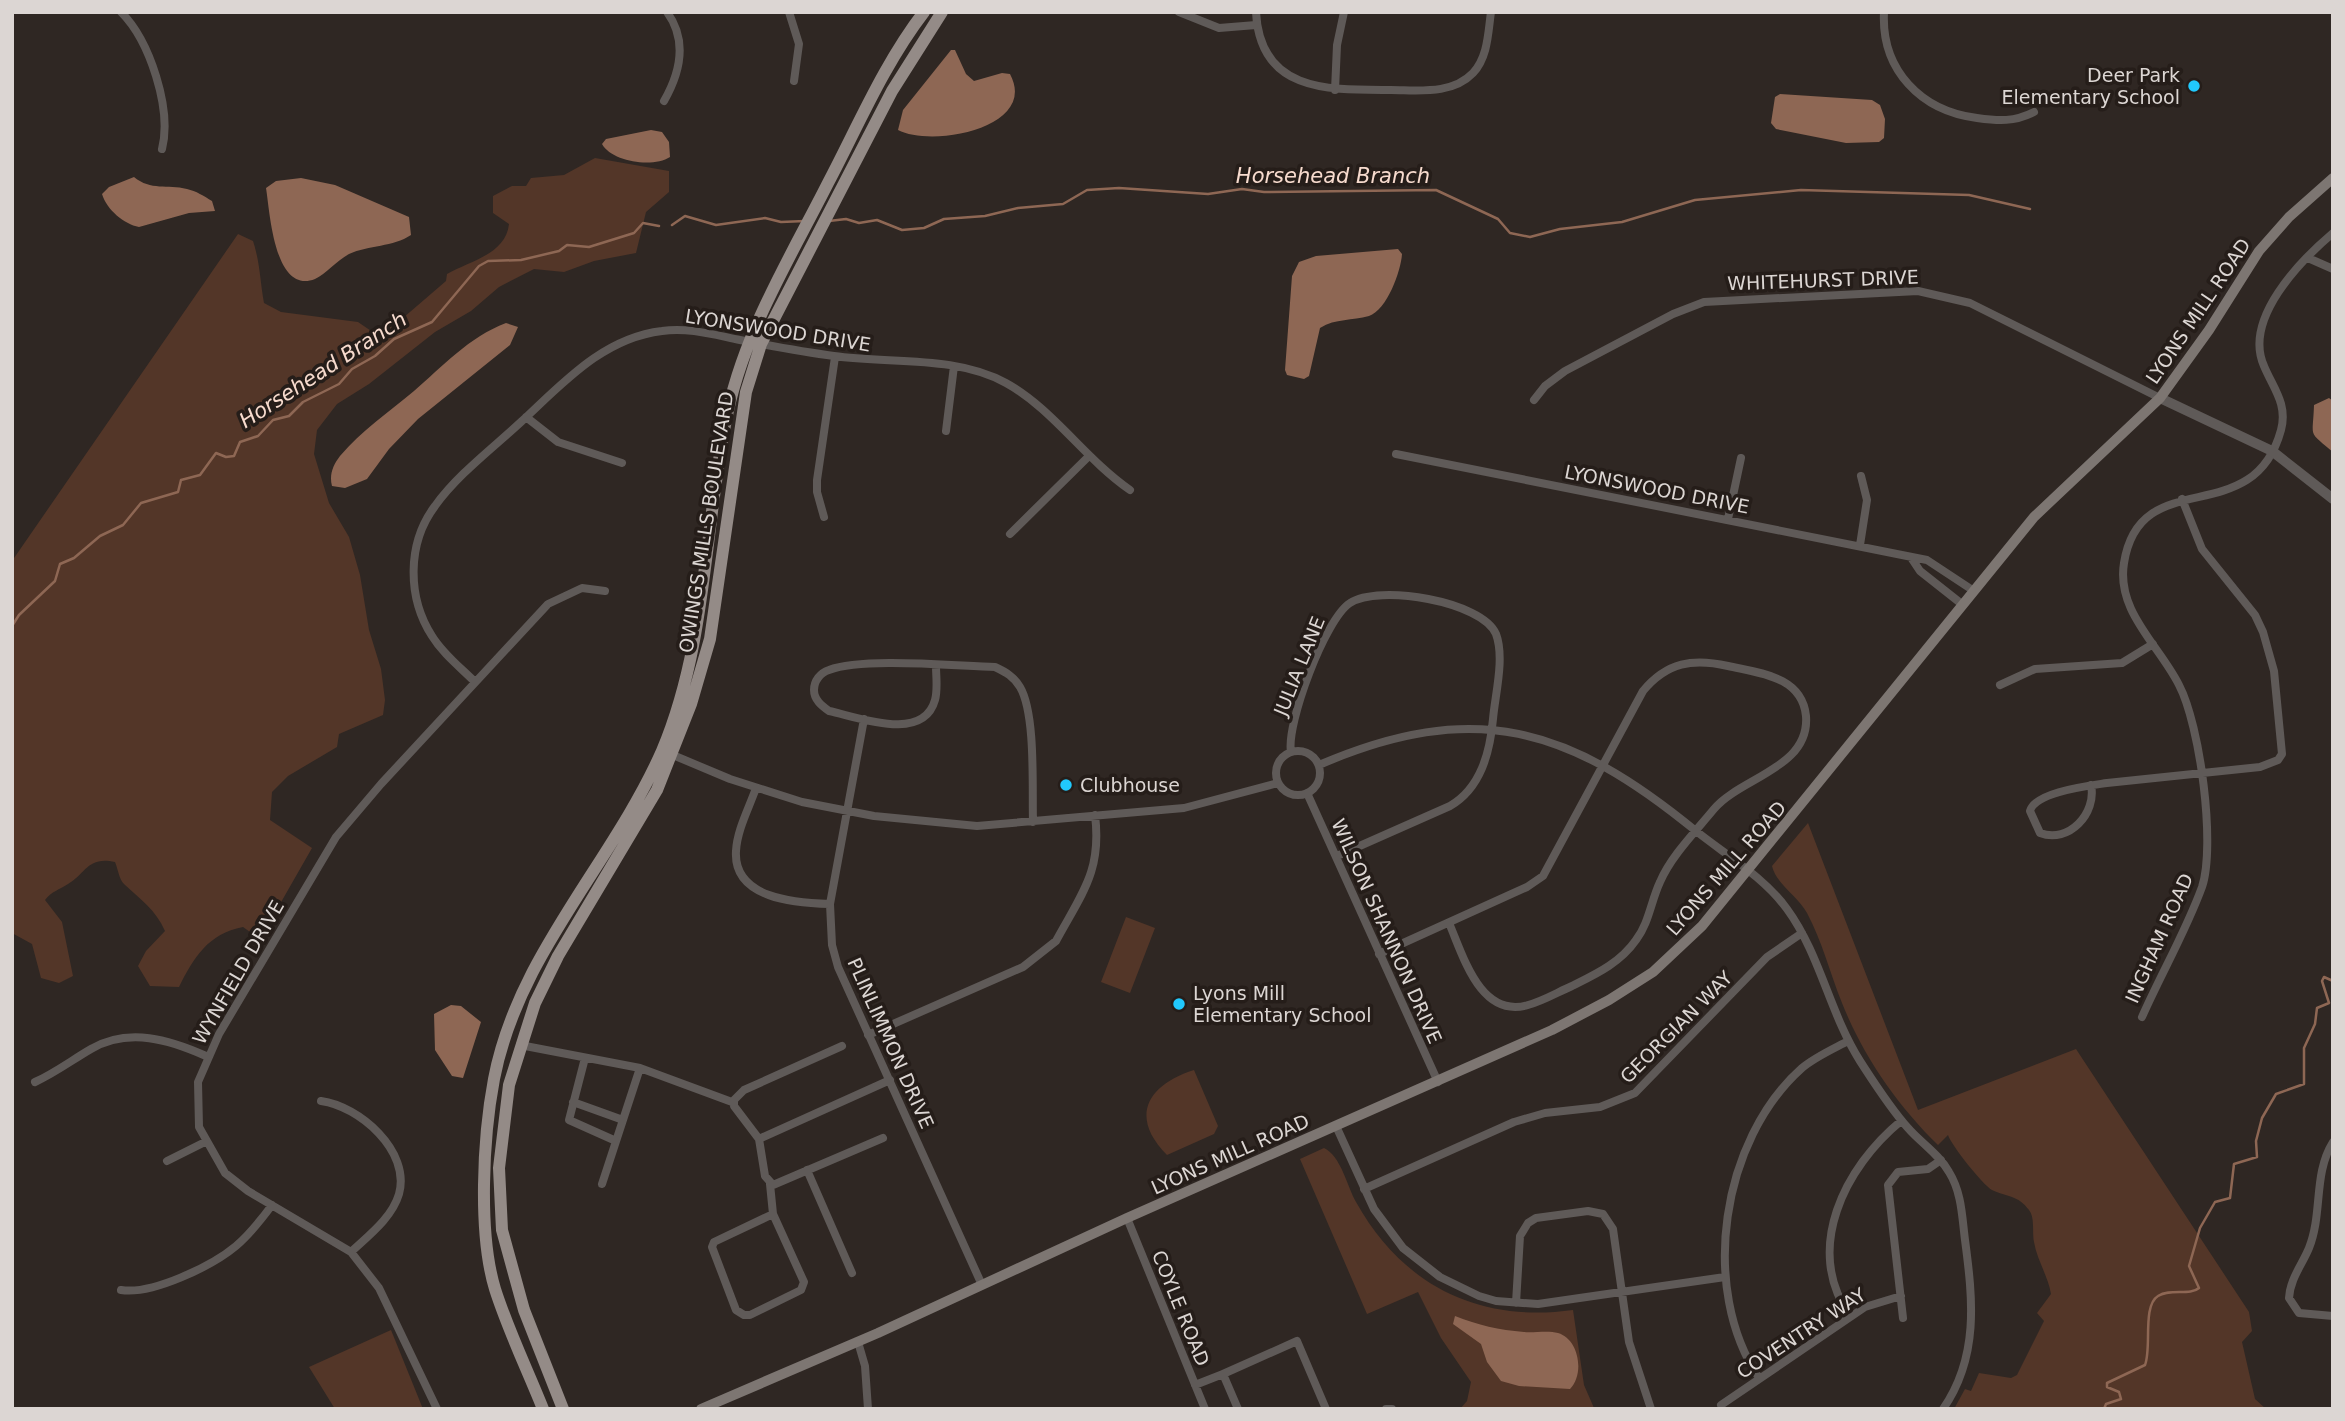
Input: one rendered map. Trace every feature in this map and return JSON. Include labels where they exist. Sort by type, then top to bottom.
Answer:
[{"type":"main road","name":"OWINGS MILLS BOULEVARD","points":[[543,1409],[499,1298],[490,1265],[485,1165],[495,1077],[507,1032],[547,943],[667,752],[697,632],[724,428],[747,341],[880,83],[924,12]]},
{"type":"main road","name":"OWINGS MILLS BOULEVARD","points":[[563,1409],[524,1310],[502,1230],[499,1168],[502,1128],[520,1045],[535,1003],[558,956],[639,823],[709,639],[738,431],[746,392],[761,344],[911,58],[942,12]]},
{"type":"main road","name":"LYONS MILL ROAD","points":[[701,1409],[858,1342],[1127,1218],[1437,1082],[1572,1020],[1653,972],[1702,926],[2055,495],[2121,438],[2160,398],[2204,338],[2259,251],[2289,217],[2333,178]]},
{"type":"street","points":[[121,12],[138,32],[151,62],[164,112],[165,136],[162,149]]},
{"type":"street","points":[[664,101],[675,82],[680,60],[677,30],[667,12]]},
{"type":"street","points":[[789,12],[799,44],[794,81]]},
{"type":"street","points":[[1179,12],[1219,27],[1256,25]]},
{"type":"street","points":[[1255,12],[1256,25],[1267,52],[1284,71],[1307,85],[1335,90],[1432,90],[1463,82],[1480,63],[1484,54],[1491,12]]},
{"type":"street","points":[[1335,90],[1337,45],[1345,12]]},
{"type":"street","points":[[1884,12],[1884,40],[1889,56],[1905,82],[1928,103],[1968,117],[2002,121],[2015,120],[2034,112]]},
{"type":"street","points":[[2272,451],[2281,432],[2283,409],[2278,391],[2261,357],[2259,335],[2275,301],[2308,258],[2333,233]]},
{"type":"street","points":[[2308,258],[2333,269]]},
{"type":"street","name":"WHITEHURST DRIVE","points":[[1534,400],[1545,386],[1565,372],[1688,306],[1719,299],[1894,291],[1938,293],[1970,303],[2160,398]]},
{"type":"street","name":"LYONSWOOD DRIVE","points":[[475,682],[440,648],[423,619],[414,587],[415,553],[425,520],[446,492],[593,357],[643,334],[676,330],[835,356],[954,366],[990,376],[1021,393],[1050,415],[1088,457],[1130,489]]},
{"type":"street","points":[[824,517],[817,481],[835,356]]},
{"type":"street","points":[[946,431],[954,366]]},
{"type":"street","points":[[2160,398],[2272,451],[2333,499]]},
{"type":"street","points":[[526,417],[558,443],[622,463]]},
{"type":"street","name":"INGHAM ROAD","points":[[2141,1017],[2204,876],[2207,846],[2198,737],[2186,699],[2129,607],[2122,578],[2124,561],[2133,538],[2156,510],[2182,499],[2212,496],[2239,487],[2261,469],[2272,451]]},
{"type":"street","name":"LYONSWOOD DRIVE","points":[[1396,454],[1927,560],[1974,591]]},
{"type":"street","points":[[1010,534],[1088,457]]},
{"type":"street","points":[[1728,519],[1741,458]]},
{"type":"street","points":[[1860,545],[1867,500],[1861,476]]},
{"type":"street","points":[[2091,785],[2092,803],[2083,820],[2072,828],[2054,834],[2040,833],[2030,811],[2035,801],[2091,785],[2271,764],[2278,760],[2283,745],[2274,671],[2263,632],[2255,615],[2207,557],[2182,499]]},
{"type":"street","points":[[1912,559],[1920,571],[1963,605]]},
{"type":"street","name":"WYNFIELD DRIVE","points":[[437,1409],[379,1288],[351,1252],[272,1205],[225,1173],[205,1142],[199,1127],[197,1098],[206,1056],[336,837],[548,604],[582,588],[605,590]]},
{"type":"street","name":"JULIA LANE","points":[[1291,752],[1291,726],[1329,626],[1353,600],[1378,594],[1465,609],[1490,625],[1499,653],[1488,758],[1460,800],[1337,856]]},
{"type":"street","points":[[2000,685],[2035,669],[2122,663],[2153,644]]},
{"type":"street","points":[[1379,954],[1527,887],[1543,876],[1643,691],[1659,675],[1676,665],[1706,661],[1778,678],[1791,685],[1805,713],[1804,735],[1796,750],[1785,761],[1723,800],[1660,881],[1643,931],[1627,952],[1595,975],[1527,1006],[1505,1006],[1485,994],[1472,976],[1449,923]]},
{"type":"street","points":[[936,666],[936,693],[928,714],[906,724],[864,719],[829,710],[820,704],[814,693],[820,676],[833,668],[872,665],[936,666],[995,667],[1015,679],[1028,708],[1033,822]]},
{"type":"street","name":"PLINLIMMON DRIVE","points":[[864,719],[830,904],[832,944],[838,967],[982,1285]]},
{"type":"street","points":[[1319,765],[1378,742],[1435,731],[1492,731],[1541,738],[1604,765],[1646,791],[1748,871],[1786,906],[1802,933],[1848,1041],[1901,1121],[1941,1160],[1960,1195],[1973,1308],[1969,1349],[1955,1389],[1943,1409]]},
{"type":"street","points":[[667,752],[756,788],[802,802],[929,823],[977,826],[1205,805],[1278,783]]},
{"type":"street","points":[[1291,752],[1308,753],[1319,765],[1318,782],[1307,793],[1290,794],[1278,783],[1276,776],[1279,761],[1291,752]]},
{"type":"street","points":[[756,788],[737,843],[736,861],[742,877],[764,894],[805,903],[830,904]]},
{"type":"street","name":"WILSON SHANNON DRIVE","points":[[1307,793],[1437,1082]]},
{"type":"street","points":[[868,1035],[1023,967],[1046,951],[1056,941],[1094,867],[1099,844],[1096,815]]},
{"type":"street","name":"GEORGIAN WAY","points":[[1364,1189],[1514,1122],[1545,1114],[1600,1107],[1636,1093],[1767,957],[1802,933]]},
{"type":"street","points":[[35,1082],[92,1048],[125,1038],[165,1040],[206,1056]]},
{"type":"street","points":[[1759,1378],[1738,1343],[1725,1277],[1728,1211],[1739,1169],[1756,1130],[1782,1090],[1802,1068],[1848,1041]]},
{"type":"street","points":[[520,1045],[640,1068],[732,1102],[759,1139],[765,1176],[770,1184],[773,1214],[804,1282],[801,1290],[785,1299],[744,1315],[736,1310],[712,1247],[714,1242],[773,1214]]},
{"type":"street","points":[[732,1102],[744,1090],[842,1046]]},
{"type":"street","points":[[585,1058],[573,1102],[571,1123],[616,1141]]},
{"type":"street","points":[[602,1184],[640,1068]]},
{"type":"street","points":[[759,1139],[890,1080]]},
{"type":"street","points":[[321,1101],[346,1107],[387,1144],[398,1167],[401,1181],[392,1208],[351,1252]]},
{"type":"street","points":[[573,1102],[623,1120]]},
{"type":"street","points":[[1850,1316],[1840,1301],[1830,1276],[1830,1239],[1835,1218],[1848,1182],[1859,1164],[1882,1136],[1901,1121]]},
{"type":"street","points":[[1336,1126],[1364,1189],[1389,1231],[1420,1264],[1459,1288],[1496,1301],[1560,1302],[1725,1277]]},
{"type":"street","points":[[770,1184],[883,1138]]},
{"type":"street","points":[[167,1161],[205,1142]]},
{"type":"street","points":[[2333,1142],[2323,1164],[2314,1231],[2294,1277],[2289,1298],[2299,1313],[2333,1316]]},
{"type":"street","points":[[1903,1318],[1890,1180],[1898,1172],[1928,1169],[1941,1160]]},
{"type":"street","points":[[807,1170],[852,1273]]},
{"type":"street","points":[[121,1290],[134,1292],[147,1289],[224,1255],[250,1234],[272,1205]]},
{"type":"street","points":[[1516,1303],[1520,1236],[1524,1228],[1536,1219],[1588,1211],[1603,1214],[1613,1229],[1634,1365],[1651,1409]]},
{"type":"street","name":"COYLE ROAD","points":[[1127,1218],[1205,1409]]},
{"type":"street","name":"COVENTRY WAY","points":[[1721,1405],[1850,1316],[1874,1302],[1901,1296]]},
{"type":"street","points":[[1195,1385],[1297,1341],[1326,1409]]},
{"type":"street","points":[[858,1342],[865,1366],[868,1409]]},
{"type":"street","points":[[1223,1374],[1238,1409]]},
{"type":"street","points":[[1386,1409],[1392,1409]]},
{"type":"shaded area","points":[[951,50],[955,50],[966,74],[974,81],[1002,73],[1010,74],[1015,93],[1010,108],[996,120],[978,129],[956,134],[914,135],[898,130],[903,110]]},
{"type":"shaded area","points":[[1780,94],[1872,100],[1880,105],[1885,119],[1884,138],[1879,142],[1846,143],[1776,129],[1771,123],[1775,97]]},
{"type":"shaded area","points":[[651,130],[662,132],[669,142],[670,157],[654,162],[633,161],[614,155],[602,144],[606,139]]},
{"type":"shaded area","points":[[595,158],[669,171],[669,192],[646,212],[636,253],[594,261],[564,272],[534,269],[499,287],[471,311],[435,332],[369,384],[337,404],[317,430],[314,454],[329,503],[349,537],[360,575],[369,630],[381,669],[385,700],[383,715],[339,734],[337,747],[288,776],[272,792],[270,820],[312,848],[260,939],[243,927],[231,930],[204,948],[179,987],[150,986],[138,966],[146,951],[165,931],[152,911],[122,882],[115,862],[98,862],[45,900],[62,922],[73,976],[59,983],[41,978],[32,944],[12,933],[12,561],[238,234],[253,241],[264,303],[281,312],[358,322],[377,335],[396,324],[446,281],[447,274],[486,255],[501,243],[509,224],[493,213],[493,196],[512,186],[526,186],[531,178],[564,175]]},
{"type":"shaded area","points":[[134,177],[153,186],[194,191],[212,201],[215,211],[189,213],[139,227],[133,225],[112,211],[102,194],[109,187]]},
{"type":"shaded area","points":[[301,178],[335,185],[409,217],[411,235],[397,242],[349,254],[319,277],[301,281],[291,275],[283,264],[272,232],[266,188],[276,181]]},
{"type":"shaded area","points":[[1398,249],[1402,254],[1399,270],[1382,306],[1369,316],[1338,321],[1320,328],[1309,376],[1304,379],[1287,375],[1285,370],[1292,276],[1299,262],[1316,256]]},
{"type":"shaded area","points":[[506,323],[518,327],[510,345],[418,419],[389,449],[367,479],[345,488],[332,486],[331,474],[335,463],[357,438],[468,344]]},
{"type":"shaded area","points":[[2329,398],[2333,401],[2333,452],[2313,433],[2314,405]]},
{"type":"shaded area","points":[[1808,823],[1918,1110],[2076,1049],[2249,1312],[2252,1331],[2242,1342],[2255,1399],[2266,1409],[1954,1409],[1965,1389],[1971,1391],[1979,1373],[2011,1378],[2017,1375],[2044,1321],[2037,1313],[2051,1294],[2048,1281],[2035,1249],[2029,1210],[2021,1202],[1988,1187],[1948,1135],[1938,1145],[1923,1130],[1882,1079],[1850,1023],[1807,913],[1778,879],[1772,866]]},
{"type":"shaded area","points":[[1126,917],[1155,928],[1130,993],[1101,982]]},
{"type":"shaded area","points":[[451,1005],[461,1006],[481,1022],[463,1078],[452,1076],[435,1050],[434,1014]]},
{"type":"shaded area","points":[[1194,1070],[1218,1126],[1214,1134],[1167,1155],[1155,1141],[1149,1128],[1146,1115],[1149,1104],[1155,1093],[1165,1084]]},
{"type":"shaded area","points":[[1324,1148],[1339,1164],[1356,1202],[1375,1231],[1397,1256],[1421,1277],[1475,1304],[1539,1313],[1573,1310],[1584,1385],[1594,1408],[1460,1409],[1467,1401],[1471,1382],[1441,1338],[1418,1292],[1367,1314],[1300,1159]]},
{"type":"shaded area","points":[[1455,1316],[1497,1328],[1558,1333],[1571,1342],[1575,1349],[1578,1366],[1575,1383],[1570,1389],[1519,1386],[1501,1381],[1487,1362],[1481,1344],[1453,1324]]},
{"type":"shaded area","points":[[391,1330],[423,1409],[335,1409],[309,1367]]},
{"type":"waterway","name":"Horsehead Branch","points":[[829,221],[846,219],[859,223],[877,220],[902,230],[924,228],[944,219],[985,216],[1018,208],[1063,204],[1087,190],[1119,188],[1208,194],[1242,189],[1264,192],[1436,190],[1498,219],[1510,233],[1530,237],[1560,229],[1622,222],[1695,200],[1801,190],[1969,195],[2030,209]]},
{"type":"waterway","name":"Horsehead Branch","points":[[672,225],[685,216],[716,225],[765,218],[781,222],[805,221]]},
{"type":"waterway","name":"Horsehead Branch","points":[[12,626],[19,615],[55,581],[60,564],[74,558],[100,536],[123,525],[141,503],[178,492],[181,480],[200,475],[216,453],[226,457],[234,456],[240,442],[258,436],[273,420],[289,416],[303,402],[339,384],[352,369],[375,356],[394,339],[432,322],[479,266],[488,261],[521,260],[559,251],[567,245],[589,247],[634,233],[643,223],[659,226]]},
{"type":"waterway","points":[[2104,1409],[2106,1404],[2121,1399],[2119,1392],[2107,1387],[2107,1383],[2145,1365],[2153,1301],[2168,1292],[2190,1292],[2199,1288],[2189,1266],[2200,1228],[2215,1202],[2230,1198],[2234,1164],[2257,1157],[2256,1141],[2262,1118],[2276,1094],[2304,1084],[2304,1048],[2315,1024],[2317,1008],[2329,1003],[2322,981],[2324,977],[2333,981]]},
{"type":"place","name":"Deer Park Elementary School","points":[[2194,86]]},
{"type":"place","name":"Clubhouse","points":[[1066,785]]},
{"type":"place","name":"Lyons Mill Elementary School","points":[[1179,1004]]}]
